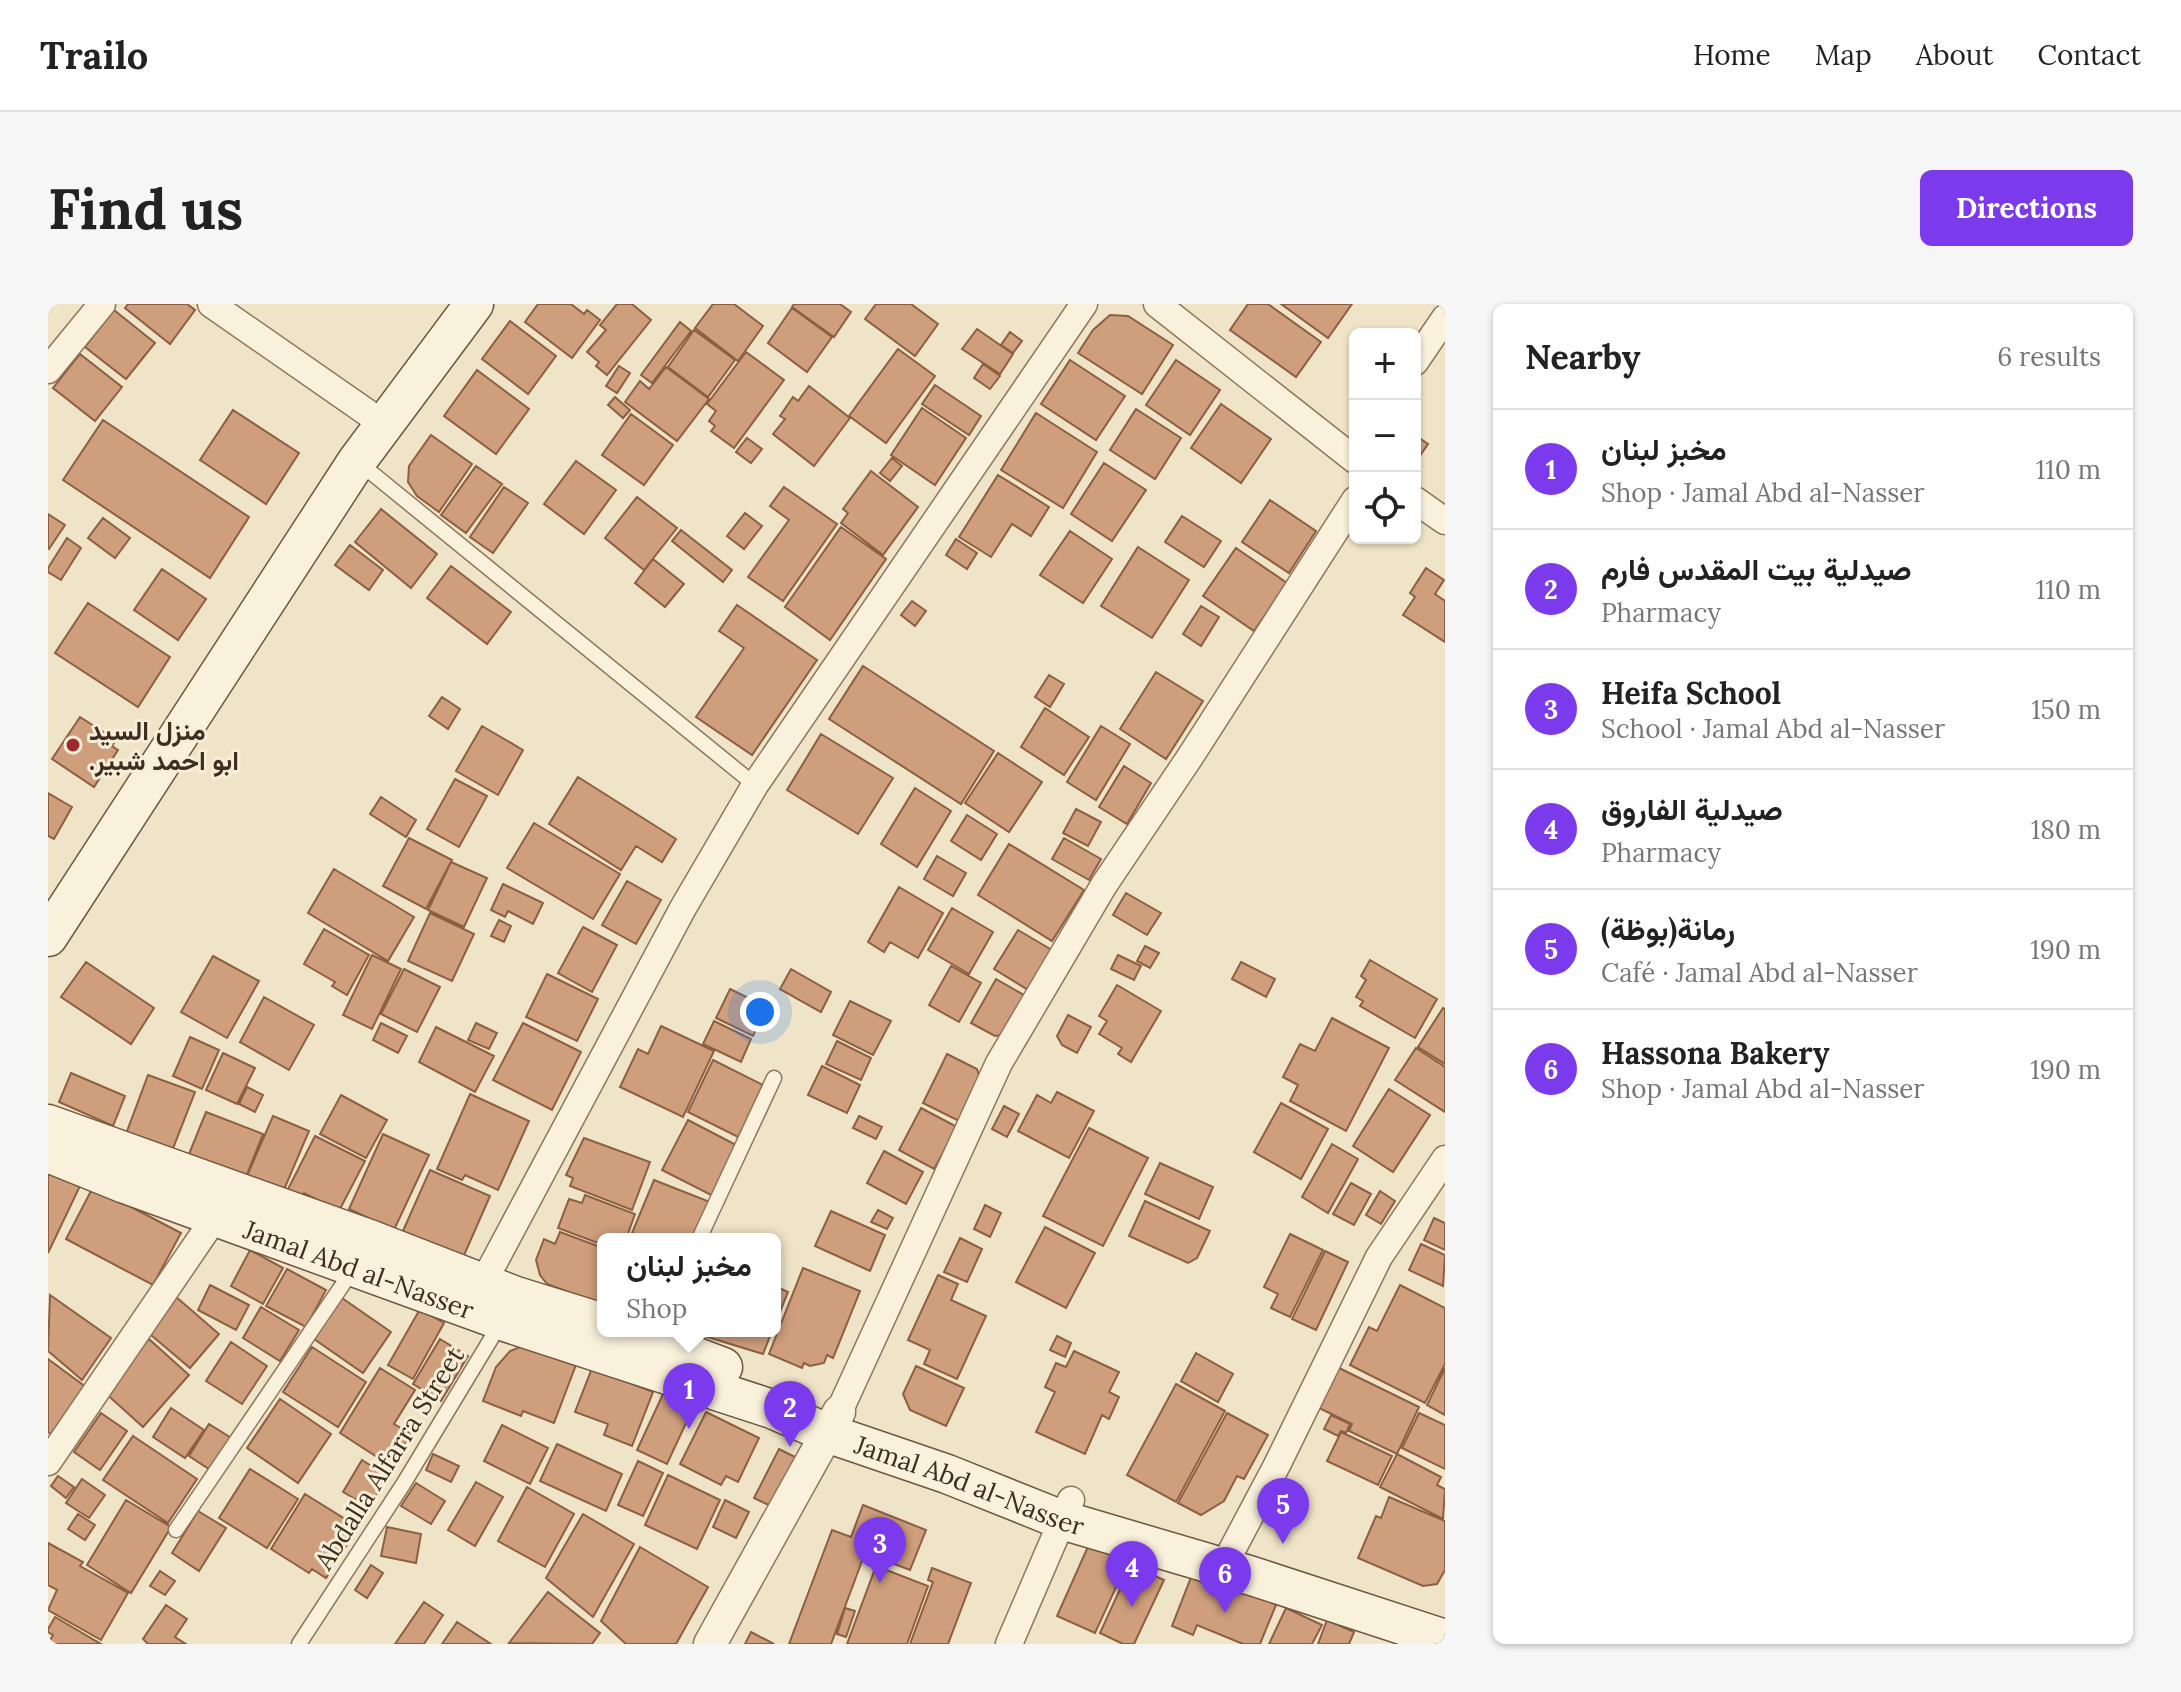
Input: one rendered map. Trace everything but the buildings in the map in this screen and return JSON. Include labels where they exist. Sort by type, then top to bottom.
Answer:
[{"type":"main road","points":[[48,937],[357,461],[474,304]]},
{"type":"main road","name":"Jamal Abd al-Nasser","points":[[48,1124],[222,1203],[500,1300],[704,1385],[772,1409],[833,1422]]},
{"type":"main road","name":"Jamal Abd al-Nasser","points":[[48,1153],[125,1184],[222,1203]]},
{"type":"main road","name":"Jamal Abd al-Nasser","points":[[500,1300],[597,1322]]},
{"type":"main road","name":"Jamal Abd al-Nasser","points":[[652,1337],[833,1422],[1252,1576],[1445,1639]]},
{"type":"main road","name":"Jamal Abd al-Nasser","points":[[1067,1510],[1232,1550],[1445,1624]]},
{"type":"street","points":[[48,370],[102,304]]},
{"type":"street","points":[[211,304],[385,425]]},
{"type":"street","points":[[500,1300],[683,908],[755,785],[1084,304]]},
{"type":"street","points":[[1157,304],[1349,452]]},
{"type":"street","points":[[1421,353],[1445,318]]},
{"type":"street","points":[[1421,504],[1445,521]]},
{"type":"street","points":[[710,1644],[833,1422],[999,1063],[1104,885],[1349,509]]},
{"type":"street","points":[[1232,1550],[1379,1257],[1445,1159]]},
{"type":"street","points":[[48,1462],[222,1203]]},
{"type":"street","points":[[1009,1644],[1067,1510]]},
{"type":"lane","points":[[357,461],[755,785]]},
{"type":"lane","points":[[702,1233],[774,1078]]},
{"type":"lane","points":[[176,1530],[363,1254]]},
{"type":"lane","name":"Abdalla Alfarra Street","points":[[299,1644],[396,1496],[500,1300]]},
{"type":"place","name":"منزل السيد .ابو احمد شبير","points":[[73,745]]},
{"type":"place","name":"مخبز لبنان","points":[[689,1429]]},
{"type":"place","name":"صيدلية بيت المقدس فارم","points":[[790,1447]]},
{"type":"place","name":"رمانة(بوظة)","points":[[1283,1544]]},
{"type":"place","name":"Heifa School","points":[[880,1583]]},
{"type":"place","name":"صيدلية الفاروق","points":[[1132,1607]]},
{"type":"place","name":"Hassona Bakery","points":[[1225,1613]]}]
